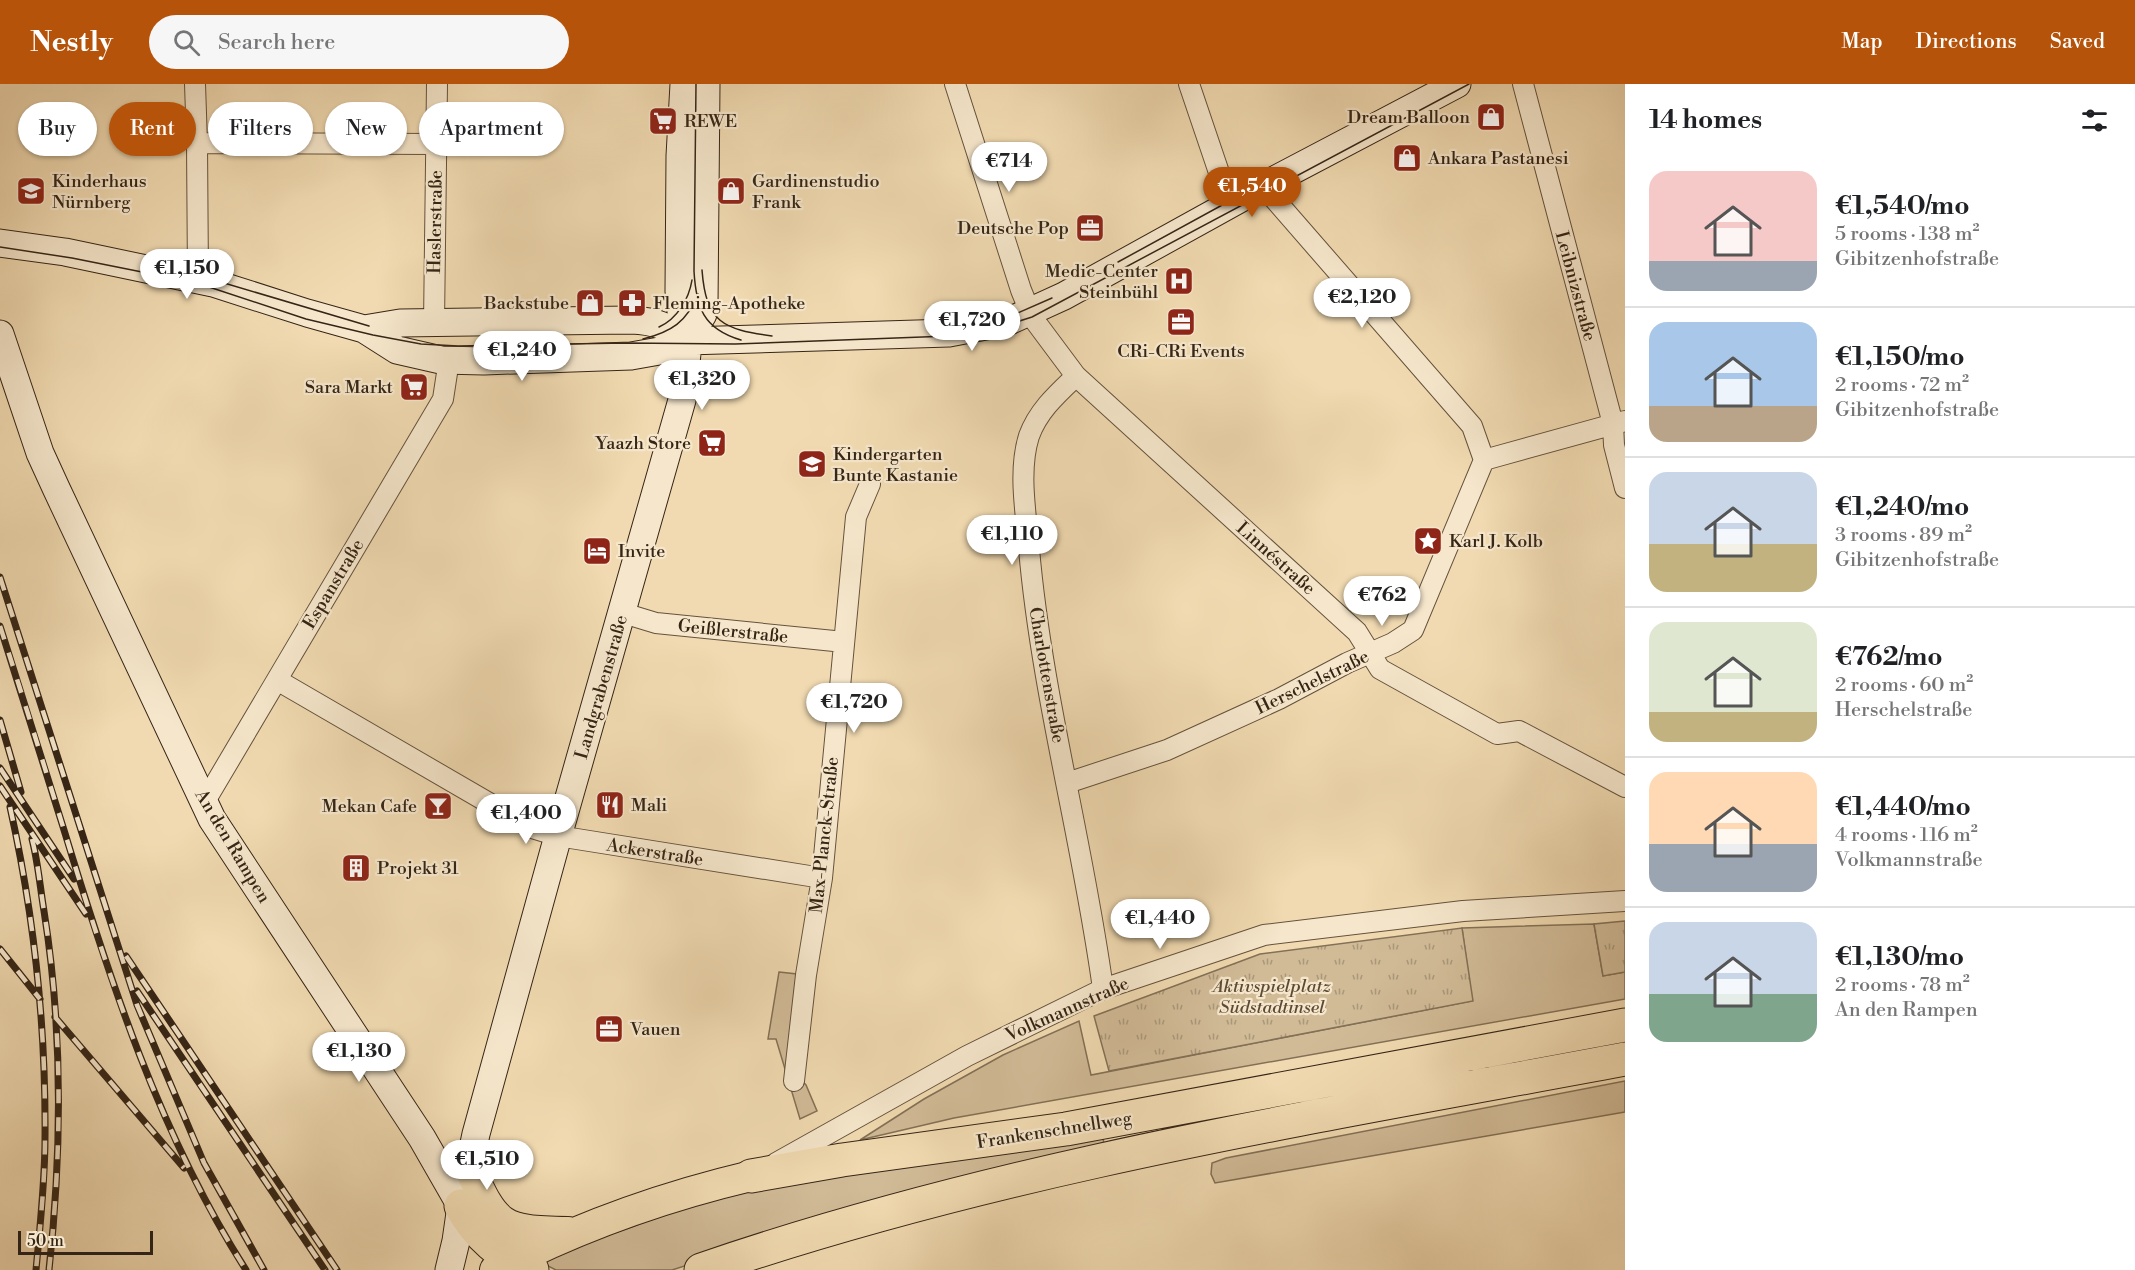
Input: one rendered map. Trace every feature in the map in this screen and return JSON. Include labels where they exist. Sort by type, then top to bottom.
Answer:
[{"type":"highway","name":"Frankenschnellweg","points":[[752,1176],[843,1160],[1101,1123],[1625,1025]]},
{"type":"highway","name":"Frankenschnellweg","points":[[701,1270],[858,1221],[1040,1173],[1146,1150],[1625,1059]]},
{"type":"highway","points":[[461,1206],[486,1242],[513,1267]]},
{"type":"main road","name":"Landgrabenstraße","points":[[461,1206],[478,1122],[682,400],[687,341],[679,291],[680,156],[684,84]]},
{"type":"main road","name":"Landgrabenstraße","points":[[687,341],[703,314],[704,305],[706,84]]},
{"type":"main road","points":[[0,243],[65,252],[198,279],[364,329],[397,350],[429,358],[449,360],[631,356],[665,350],[687,341],[949,333],[997,325],[1029,314],[1263,186],[1457,84]]},
{"type":"main road","points":[[364,329],[400,323],[644,321],[663,325],[687,341]]},
{"type":"main road","name":"An den Rampen","points":[[0,334],[44,461],[212,819],[423,1138],[461,1206]]},
{"type":"main road","points":[[469,1167],[486,1205],[497,1218],[530,1231],[574,1232]]},
{"type":"main road","name":"Frankenschnellweg","points":[[513,1267],[574,1232],[657,1202],[752,1176]]},
{"type":"main road","points":[[449,1270],[461,1206]]},
{"type":"street","points":[[195,84],[198,279]]},
{"type":"street","name":"Haslerstraße","points":[[437,84],[437,102]]},
{"type":"street","name":"Linnéstraße","points":[[955,84],[1029,314],[1076,376],[1357,632],[1380,669],[1497,734],[1519,731],[1621,785]]},
{"type":"street","points":[[1189,84],[1230,204]]},
{"type":"street","name":"Leibnizstraße","points":[[1523,84],[1619,423],[1614,445],[1625,488]]},
{"type":"street","points":[[197,143],[419,144]]},
{"type":"street","name":"Haslerstraße","points":[[434,324],[437,156]]},
{"type":"street","points":[[1263,186],[1472,426],[1484,460],[1619,423]]},
{"type":"street","name":"Espanstraße","points":[[204,803],[443,399],[449,360]]},
{"type":"street","name":"Charlottenstraße","points":[[1076,376],[1041,411],[1029,436],[1024,488],[1040,649],[1097,943],[1103,989]]},
{"type":"street","name":"Herschelstraße","points":[[1067,783],[1167,750],[1279,699],[1392,643],[1413,630],[1484,460]]},
{"type":"street","name":"Max-Planck-Straße","points":[[794,1081],[806,975],[822,878],[856,517],[870,484]]},
{"type":"street","name":"Geißlerstraße","points":[[623,613],[656,623],[844,642]]},
{"type":"street","name":"Ackerstraße","points":[[277,680],[523,824],[558,836],[822,878]]},
{"type":"street","name":"Volkmannstraße","points":[[752,1176],[967,1056],[1103,989],[1264,935],[1463,911],[1625,901]]},
{"type":"green space","points":[[1625,921],[1625,972],[1603,976],[1594,924]]},
{"type":"green space","points":[[1594,924],[1603,976],[1625,972],[1625,999],[954,1118],[860,1140],[924,1099],[1003,1055],[1079,1021],[1091,1075],[1472,1001],[1462,928]]},
{"type":"green space","name":"Aktivspielplatz Südstadtinsel","points":[[1462,928],[1473,1001],[1109,1071],[1094,1016],[1260,954]]},
{"type":"green space","points":[[779,972],[797,974],[787,1065],[806,1085],[817,1111],[800,1119],[776,1039],[768,1039]]},
{"type":"green space","points":[[1625,1081],[1625,1112],[1215,1183],[1211,1174],[1212,1163],[1226,1158]]},
{"type":"green space","points":[[1102,1134],[1105,1148],[862,1209],[672,1270],[556,1270],[544,1264],[549,1256],[733,1191]]},
{"type":"tram line","points":[[696,84],[695,284],[700,306],[710,323],[718,330],[741,340]]},
{"type":"tram line","points":[[0,247],[72,258],[197,283],[306,319],[421,344],[458,346],[735,344],[949,336],[988,331],[1032,317],[1469,84]]},
{"type":"tram line","points":[[1118,262],[1257,186]]},
{"type":"tram line","points":[[702,270],[708,302],[720,320],[741,330],[772,336]]},
{"type":"tram line","points":[[214,280],[369,326]]},
{"type":"tram line","points":[[659,327],[677,314],[688,294],[692,280]]},
{"type":"tram line","points":[[643,339],[662,333],[677,324],[689,312],[698,294]]},
{"type":"tram line","points":[[1011,316],[1052,298]]},
{"type":"railway","points":[[0,577],[137,1005],[204,1163],[264,1270]]},
{"type":"railway","points":[[0,626],[100,943],[140,1056],[188,1166],[215,1219],[246,1270]]},
{"type":"railway","points":[[0,720],[21,792]]},
{"type":"railway","points":[[0,768],[74,879]]},
{"type":"railway","points":[[0,786],[86,914]]},
{"type":"railway","points":[[10,807],[26,889],[41,1013],[45,1154],[36,1270]]},
{"type":"railway","points":[[32,839],[55,1000],[59,1090],[56,1180],[49,1270]]},
{"type":"railway","points":[[0,949],[40,999]]},
{"type":"railway","points":[[126,956],[337,1270]]},
{"type":"railway","points":[[137,991],[325,1270]]},
{"type":"railway","points":[[55,1017],[184,1168]]},
{"type":"place","name":"Dream Balloon","points":[[1491,117]]},
{"type":"place","name":"REWE","points":[[663,121]]},
{"type":"place","name":"Ankara Pastanesi","points":[[1407,158]]},
{"type":"place","name":"Kinderhaus Nürnberg","points":[[31,191]]},
{"type":"place","name":"Gardinenstudio Frank","points":[[731,191]]},
{"type":"place","name":"Deutsche Pop","points":[[1090,228]]},
{"type":"place","name":"Medic-Center Steinbühl","points":[[1179,281]]},
{"type":"place","name":"Backstube","points":[[590,303]]},
{"type":"place","name":"Fleming-Apotheke","points":[[632,303]]},
{"type":"place","name":"CRi-CRi Events","points":[[1181,322]]},
{"type":"place","name":"Sara Markt","points":[[414,387]]},
{"type":"place","name":"Yaazh Store","points":[[712,443]]},
{"type":"place","name":"Kindergarten Bunte Kastanie","points":[[812,464]]},
{"type":"place","name":"Karl J. Kolb","points":[[1428,541]]},
{"type":"place","name":"Invite","points":[[597,551]]},
{"type":"place","name":"Mali","points":[[610,805]]},
{"type":"place","name":"Mekan Cafe","points":[[438,806]]},
{"type":"place","name":"Projekt 31","points":[[356,868]]},
{"type":"place","name":"Vauen","points":[[609,1029]]}]
